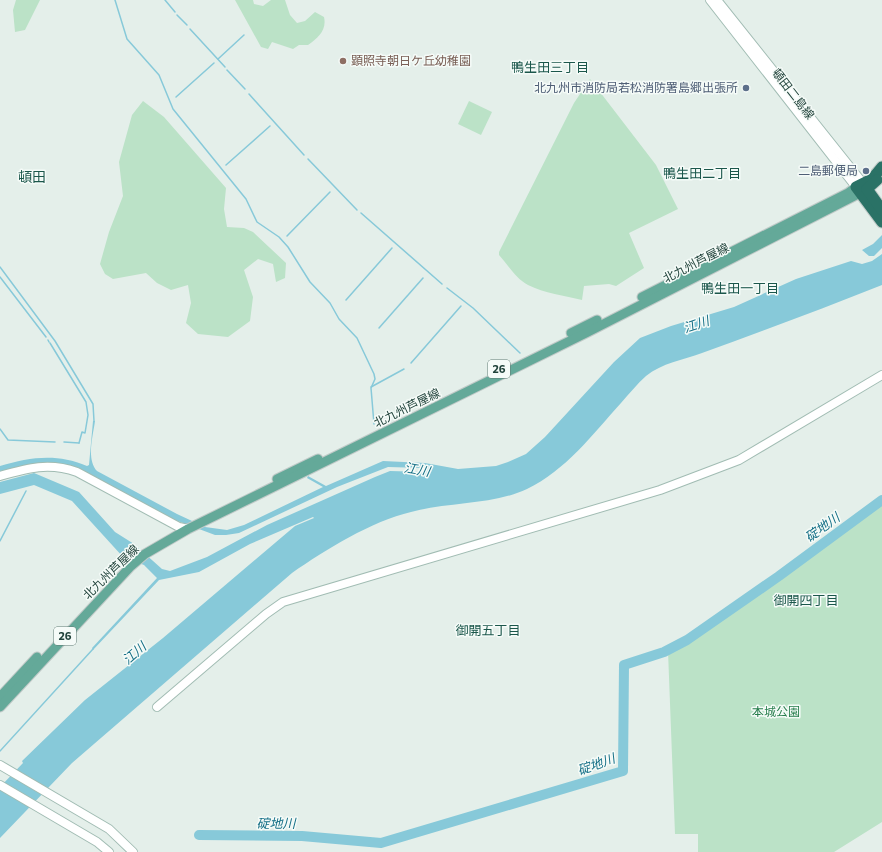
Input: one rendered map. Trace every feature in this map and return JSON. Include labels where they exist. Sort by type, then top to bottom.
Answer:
[{"type":"highway","points":[[861,188],[872,179],[882,167]]},
{"type":"highway","points":[[861,188],[882,174]]},
{"type":"highway","points":[[861,188],[882,210]]},
{"type":"highway","points":[[861,188],[882,222]]},
{"type":"main road","name":"北九州芦屋線","points":[[0,697],[129,564],[143,552],[183,528],[579,337],[861,188]]},
{"type":"main road","name":"北九州芦屋線","points":[[0,707],[129,564]]},
{"type":"street","name":"頓田二島線","points":[[710,0],[861,188]]},
{"type":"street","name":"頓田二島線","points":[[717,0],[861,188]]},
{"type":"street","points":[[157,707],[266,614],[283,602],[667,488],[739,460],[882,375]]},
{"type":"street","points":[[0,476],[38,467],[54,466],[65,468],[77,472],[183,528]]},
{"type":"street","points":[[0,765],[109,829],[133,852]]},
{"type":"street","points":[[0,785],[97,842],[109,852]]},
{"type":"green space","points":[[16,0],[40,0],[25,30],[15,32],[13,10]]},
{"type":"green space","points":[[235,0],[253,0],[254,4],[263,6],[271,0],[285,0],[290,15],[297,23],[305,21],[315,12],[324,17],[325,22],[323,30],[315,40],[308,45],[299,45],[293,49],[272,42],[268,49],[261,47]]},
{"type":"green space","points":[[590,79],[656,165],[678,209],[629,233],[644,268],[616,286],[609,284],[584,286],[582,300],[548,292],[528,285],[512,272],[499,255],[499,252],[574,103]]},
{"type":"green space","points":[[143,101],[164,117],[226,188],[224,209],[227,227],[244,228],[253,232],[286,263],[285,278],[276,282],[273,264],[258,259],[244,270],[253,297],[250,321],[228,337],[198,334],[186,323],[191,303],[188,285],[171,290],[157,283],[146,273],[113,279],[105,274],[100,264],[109,232],[123,196],[119,162],[132,115]]},
{"type":"green space","points":[[469,101],[492,112],[481,135],[458,124]]},
{"type":"green space","name":"本城公園","points":[[882,502],[882,822],[834,852],[698,852],[698,834],[675,834],[668,651],[679,646],[780,576]]},
{"type":"water","points":[[882,235],[882,248],[874,256],[869,256],[862,250],[873,244]]},
{"type":"water","name":"江川","points":[[882,254],[882,285],[702,353],[666,365],[652,372],[639,382],[578,451],[554,472],[527,489],[500,498],[440,506],[396,516],[349,537],[305,564],[292,573],[72,763],[0,838],[0,787],[23,763],[22,761],[85,700],[163,638],[295,526],[314,518],[313,517],[250,544],[199,572],[159,580],[93,650],[92,648],[157,578],[144,565],[123,557],[72,501],[34,485],[0,494],[0,482],[34,473],[79,492],[115,532],[134,544],[162,569],[170,571],[207,557],[267,525],[390,471],[425,472],[424,468],[388,467],[337,487],[239,533],[215,535],[175,520],[71,467],[0,473],[0,466],[22,460],[54,458],[65,459],[87,466],[89,465],[93,421],[95,421],[91,454],[97,471],[177,514],[205,527],[227,530],[244,525],[323,487],[307,478],[308,476],[326,486],[383,461],[425,463],[458,469],[496,466],[526,454],[545,437],[614,362],[640,338],[671,326],[734,307],[796,279],[851,261],[862,264],[872,261]]},
{"type":"waterway","points":[[115,0],[127,39],[159,75],[173,109],[246,199],[257,222],[279,237],[288,247],[310,282],[330,303],[339,319],[357,338],[375,379],[371,388],[374,424]]},
{"type":"waterway","points":[[165,0],[175,12]]},
{"type":"waterway","points":[[177,15],[187,25]]},
{"type":"waterway","points":[[190,29],[225,67]]},
{"type":"waterway","points":[[218,59],[244,35]]},
{"type":"waterway","points":[[176,97],[214,63]]},
{"type":"waterway","points":[[227,70],[245,89]]},
{"type":"waterway","points":[[249,94],[304,155]]},
{"type":"waterway","points":[[226,165],[270,126]]},
{"type":"waterway","points":[[308,159],[357,210]]},
{"type":"waterway","points":[[287,236],[330,192]]},
{"type":"waterway","points":[[361,213],[442,284]]},
{"type":"waterway","points":[[346,300],[392,248]]},
{"type":"waterway","points":[[0,267],[55,341],[93,404],[94,421]]},
{"type":"waterway","points":[[0,277],[46,337]]},
{"type":"waterway","points":[[379,328],[423,278]]},
{"type":"waterway","points":[[447,288],[473,308],[520,353]]},
{"type":"waterway","points":[[411,363],[461,306]]},
{"type":"waterway","points":[[50,343],[86,402],[88,415],[85,433],[82,432],[79,443]]},
{"type":"waterway","points":[[371,387],[404,369]]},
{"type":"waterway","points":[[0,429],[8,440],[55,442]]},
{"type":"waterway","points":[[64,442],[79,443]]},
{"type":"waterway","points":[[0,541],[26,491]]},
{"type":"waterway","name":"碇地川","points":[[199,835],[302,836],[381,843],[623,771],[624,665],[664,652],[687,640],[779,576],[882,500]]},
{"type":"waterway","points":[[0,751],[93,649]]},
{"type":"place","name":"顕照寺朝日ケ丘幼稚園","points":[[343,61]]},
{"type":"place","name":"北九州市消防局若松消防署島郷出張所","points":[[746,88]]},
{"type":"place","name":"二島郵便局","points":[[866,171]]},
{"type":"district","name":"鴨生田三丁目","points":[[550,67]]},
{"type":"district","name":"鴨生田二丁目","points":[[702,173]]},
{"type":"district","name":"頓田","points":[[32,177]]},
{"type":"district","name":"鴨生田一丁目","points":[[740,288]]},
{"type":"district","name":"御開四丁目","points":[[806,600]]},
{"type":"district","name":"御開五丁目","points":[[488,630]]}]
